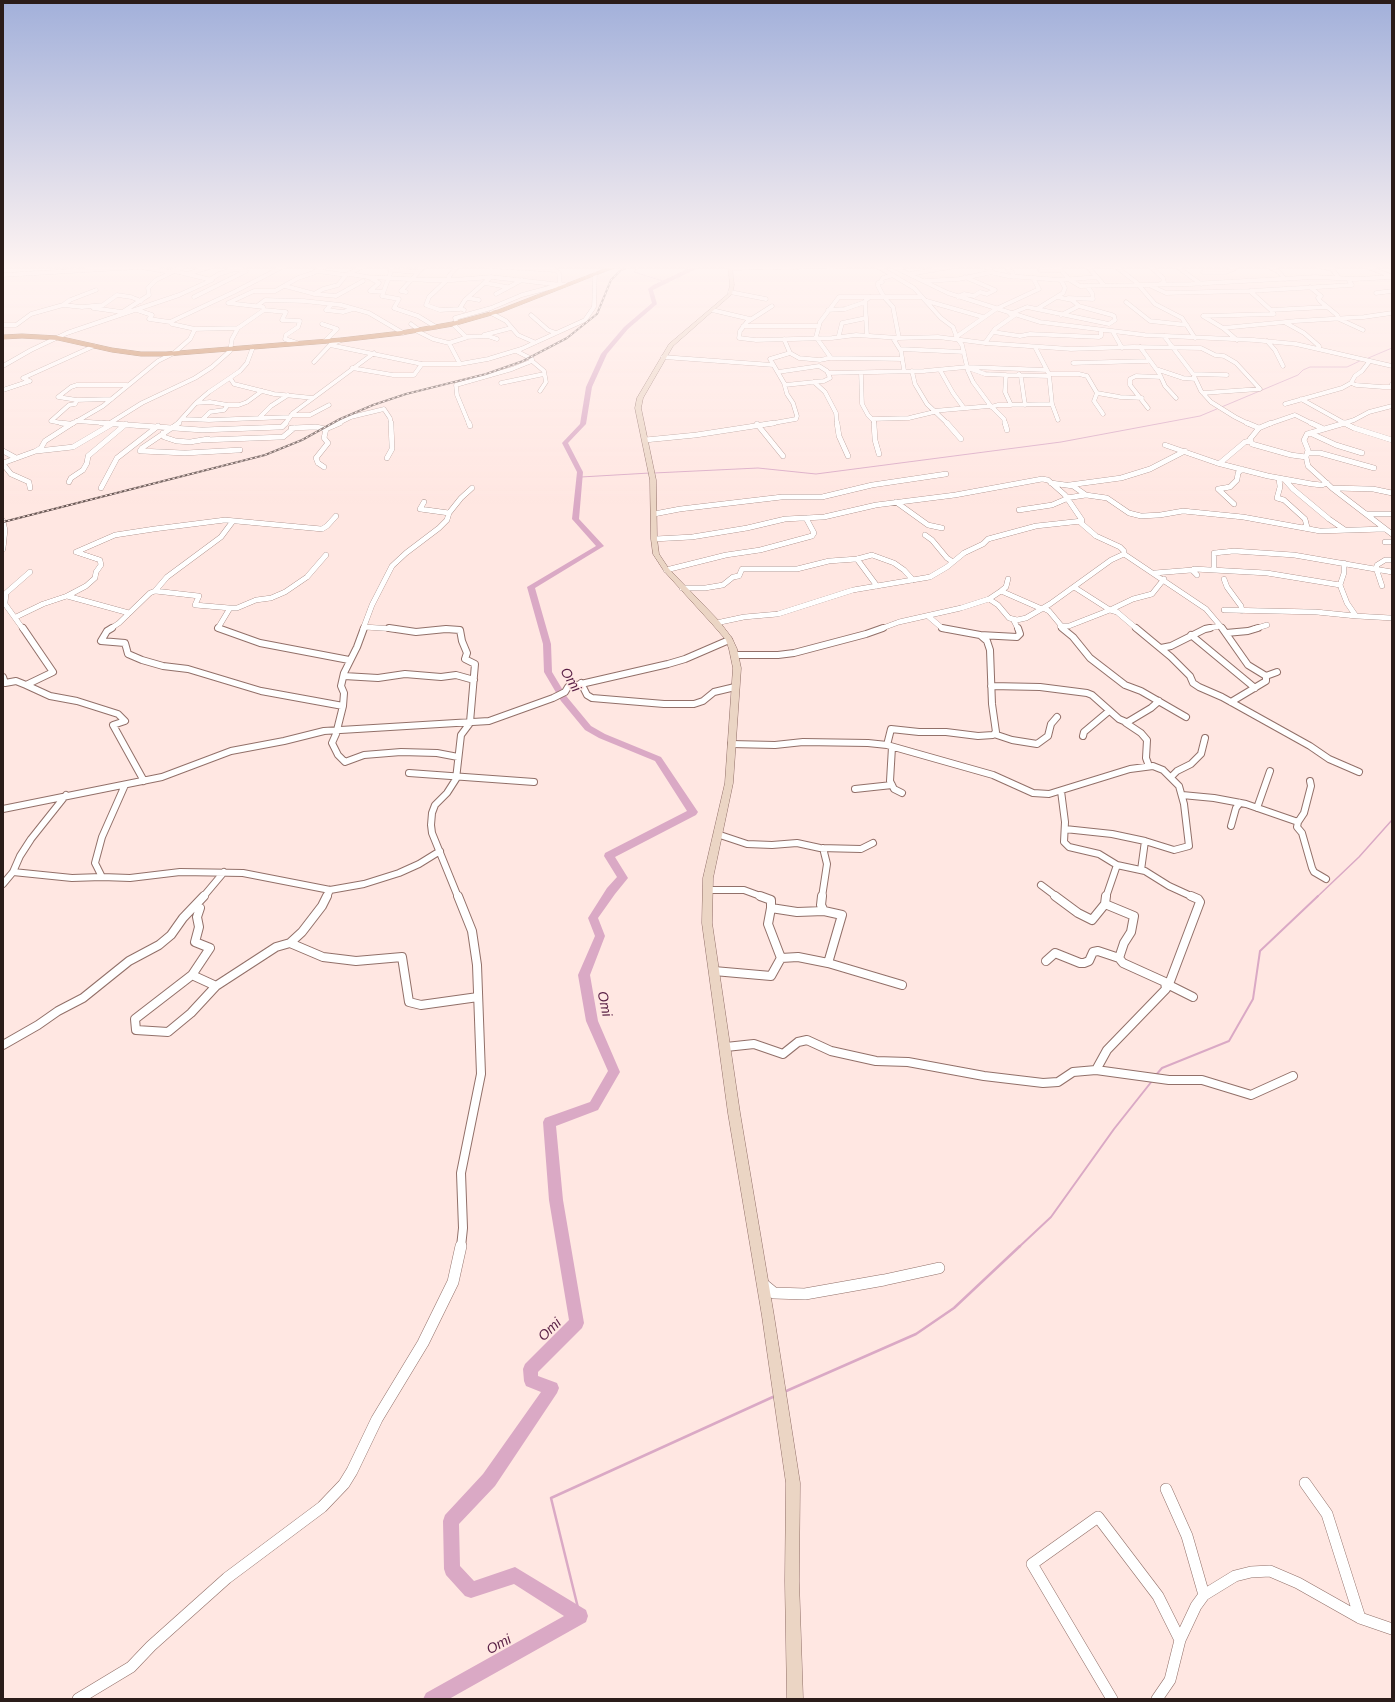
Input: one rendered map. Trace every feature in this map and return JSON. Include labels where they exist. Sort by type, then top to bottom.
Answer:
[{"type":"highway","points":[[94,346],[141,354],[270,345]]},
{"type":"street","points":[[3,366],[41,345]]},
{"type":"street","points":[[38,450],[50,438],[112,399],[158,360],[174,353],[183,345]]},
{"type":"street","points":[[30,488],[29,482],[11,474],[3,464],[38,450],[73,447],[142,403],[202,373],[224,357],[231,345]]},
{"type":"street","points":[[314,362],[326,345]]},
{"type":"street","points":[[339,345],[422,364],[460,364],[488,359],[526,345]]},
{"type":"street","points":[[450,345],[460,364]]},
{"type":"street","points":[[671,345],[638,402],[638,408],[653,480],[654,538],[656,554],[666,570],[716,623],[729,640],[737,668],[729,783],[717,834],[708,890],[708,923],[734,1112],[763,1284],[793,1483],[792,1581],[795,1699]]},
{"type":"street","points":[[787,345],[790,353],[800,358],[822,360],[830,358],[902,359]]},
{"type":"street","points":[[823,345],[827,350],[830,358]]},
{"type":"street","points":[[898,345],[900,349],[904,370]]},
{"type":"street","points":[[962,345],[968,367],[978,390],[1004,419],[1007,430]]},
{"type":"street","points":[[1015,345],[1084,349],[1140,347],[1204,349],[1215,355],[1224,356],[1236,363],[1260,389],[1203,393]]},
{"type":"street","points":[[1171,345],[1193,374],[1203,393],[1211,402],[1225,411],[1259,428]]},
{"type":"street","points":[[1271,345],[1283,366]]},
{"type":"street","points":[[1303,345],[1369,362],[1391,365]]},
{"type":"street","points":[[3,390],[30,381],[23,378],[94,346]]},
{"type":"street","points":[[240,450],[185,453],[140,452],[142,448],[183,419],[209,392],[244,367],[253,347]]},
{"type":"street","points":[[1035,347],[1048,373],[1052,404],[1058,420]]},
{"type":"street","points":[[1140,347],[1148,361],[1156,369],[1165,386],[1176,398]]},
{"type":"street","points":[[900,349],[964,352]]},
{"type":"street","points":[[516,350],[532,359],[532,361],[544,371],[546,382],[540,391]]},
{"type":"street","points":[[283,426],[290,416],[374,353]]},
{"type":"street","points":[[645,440],[696,435],[757,424],[796,419],[797,416],[793,403],[787,394],[785,385],[770,358],[790,353]]},
{"type":"street","points":[[663,358],[773,365]]},
{"type":"street","points":[[785,385],[829,380],[830,378],[824,368],[822,360]]},
{"type":"street","points":[[470,426],[457,395],[456,385],[512,369],[532,361]]},
{"type":"street","points":[[1073,364],[1148,361]]},
{"type":"street","points":[[1285,404],[1337,390],[1351,383],[1355,376],[1362,371],[1369,362]]},
{"type":"street","points":[[352,368],[393,375],[414,375],[422,364]]},
{"type":"street","points":[[778,372],[816,366],[824,368]]},
{"type":"street","points":[[968,367],[984,374],[1004,375],[1048,373]]},
{"type":"street","points":[[828,373],[940,370],[968,367],[1085,375],[1097,393],[1120,397],[1142,398]]},
{"type":"street","points":[[1156,369],[1183,378],[1195,379]]},
{"type":"street","points":[[940,370],[953,393],[964,408]]},
{"type":"street","points":[[912,371],[915,384],[934,411],[946,421],[961,439]]},
{"type":"street","points":[[861,372],[862,404],[868,415],[874,421],[875,440],[879,454]]},
{"type":"street","points":[[501,383],[544,374]]},
{"type":"street","points":[[1019,374],[1021,377],[1025,404]]},
{"type":"street","points":[[1193,374],[1227,375]]},
{"type":"street","points":[[1004,375],[1006,382],[1005,392],[1011,405]]},
{"type":"street","points":[[1148,408],[1142,398],[1130,385],[1130,378],[1142,376],[1161,377]]},
{"type":"street","points":[[230,378],[234,384],[262,391],[313,398]]},
{"type":"street","points":[[814,382],[825,392],[836,413],[839,436],[848,456]]},
{"type":"street","points":[[1351,383],[1356,385],[1378,387],[1391,387],[1392,384]]},
{"type":"street","points":[[112,399],[77,400],[58,398],[71,387],[77,385],[128,385]]},
{"type":"street","points":[[196,404],[210,402],[239,405],[247,402],[262,391]]},
{"type":"street","points":[[1097,393],[1094,400],[1103,414]]},
{"type":"street","points":[[260,417],[271,406],[286,395]]},
{"type":"street","points":[[1304,399],[1354,428],[1392,440]]},
{"type":"street","points":[[71,424],[51,421],[69,404],[75,404],[77,400]]},
{"type":"street","points":[[873,419],[909,418],[934,411],[964,408],[1025,404],[1052,404]]},
{"type":"street","points":[[203,419],[210,412],[224,410],[228,405]]},
{"type":"street","points":[[183,419],[310,415],[328,405]]},
{"type":"street","points":[[1392,406],[1373,410],[1354,420],[1342,422],[1310,433],[1304,441],[1308,466],[1352,505],[1367,514],[1392,534]]},
{"type":"street","points":[[76,421],[174,426],[176,428],[194,430],[283,426],[294,428],[326,429],[351,417],[384,409],[390,418],[391,427],[392,449],[387,458]]},
{"type":"street","points":[[1220,463],[1246,442],[1250,442],[1259,428],[1277,420],[1295,415],[1323,428]]},
{"type":"street","points":[[69,482],[71,478],[83,470],[87,464],[88,456],[126,424]]},
{"type":"street","points":[[757,424],[783,456]]},
{"type":"street","points":[[101,488],[117,458],[158,426]]},
{"type":"street","points":[[204,440],[283,437],[294,428]]},
{"type":"street","points":[[163,434],[164,437],[176,441],[190,442],[216,437],[222,429]]},
{"type":"street","points":[[324,467],[318,463],[316,458],[328,443],[324,438],[326,429]]},
{"type":"street","points":[[1310,433],[1362,453]]},
{"type":"street","points":[[1250,442],[1256,446],[1291,455],[1320,453],[1374,468]]},
{"type":"street","points":[[1165,445],[1220,463],[1285,480],[1322,485],[1327,483]]},
{"type":"street","points":[[3,451],[16,458]]},
{"type":"street","points":[[654,538],[692,537],[747,528],[785,519],[824,517],[859,508],[955,495],[1041,479],[1051,483],[1069,485],[1121,478],[1150,469],[1185,451]]},
{"type":"street","points":[[1234,504],[1218,489],[1230,487],[1237,480],[1238,473],[1242,469]]},
{"type":"street","points":[[654,514],[680,509],[782,497],[822,496],[849,492],[856,488],[872,485],[946,474]]},
{"type":"street","points":[[1278,478],[1280,487],[1277,498],[1284,500],[1305,519],[1307,527],[1304,527]]},
{"type":"street","points":[[1285,480],[1293,489],[1329,519],[1346,530]]},
{"type":"street","points":[[1051,483],[1066,498],[1082,521],[1081,523],[1096,536],[1120,547],[1124,551],[1124,554],[1164,579],[1206,609],[1226,633],[1248,664],[1266,676]]},
{"type":"street","points":[[1069,485],[1086,495]]},
{"type":"street","points":[[458,757],[438,754],[401,752],[364,755],[344,762],[338,755],[332,743],[336,734],[343,706],[344,693],[341,686],[344,673],[357,647],[372,605],[392,566],[406,553],[439,528],[447,520],[449,513],[472,488]]},
{"type":"street","points":[[1332,488],[1373,489],[1392,493]]},
{"type":"street","points":[[1019,510],[1052,505],[1066,498],[1086,495],[1106,498],[1134,515],[1160,515],[1183,511],[1243,517],[1320,531],[1385,529]]},
{"type":"street","points":[[424,502],[420,509],[449,513]]},
{"type":"street","points":[[896,502],[928,525],[942,528]]},
{"type":"street","points":[[1367,514],[1392,514]]},
{"type":"street","points":[[16,617],[43,604],[67,596],[86,586],[95,578],[96,572],[101,565],[100,560],[76,552],[115,535],[225,520],[322,529],[327,526],[336,516]]},
{"type":"street","points":[[666,570],[726,555],[760,550],[812,536],[814,533],[806,518]]},
{"type":"street","points":[[3,520],[6,539],[3,549]]},
{"type":"street","points":[[233,521],[221,537],[167,577],[155,591],[150,593],[108,631],[101,641],[125,643],[128,654],[163,666],[188,669],[261,691],[343,706]]},
{"type":"street","points":[[716,623],[744,617],[778,614],[853,590],[934,576],[964,553],[982,544],[985,540],[1045,524],[1082,521]]},
{"type":"street","points":[[925,535],[932,540],[947,558],[953,562]]},
{"type":"street","points":[[1385,542],[1392,542]]},
{"type":"street","points":[[1214,569],[1214,552],[1221,551],[1294,555],[1376,568],[1392,572]]},
{"type":"street","points":[[1013,619],[1026,618],[1043,609],[1111,560],[1124,554]]},
{"type":"street","points":[[155,591],[199,596],[195,605],[238,608],[256,600],[271,598],[285,592],[307,577],[326,555]]},
{"type":"street","points":[[682,588],[705,588],[723,585],[733,577],[739,576],[741,570],[744,569],[798,570],[829,561],[857,559],[872,555],[894,563],[904,570],[913,580]]},
{"type":"street","points":[[857,559],[877,586]]},
{"type":"street","points":[[1382,586],[1376,568],[1379,562],[1392,560]]},
{"type":"street","points":[[1344,563],[1344,573],[1340,585],[1347,604],[1356,616]]},
{"type":"street","points":[[1194,569],[1267,572],[1340,585]]},
{"type":"street","points":[[1154,573],[1192,570],[1197,575]]},
{"type":"street","points":[[26,685],[53,672],[16,617],[4,603],[6,593],[30,572]]},
{"type":"street","points":[[734,654],[778,655],[794,653],[866,634],[899,622],[928,616],[989,598],[1006,587],[1008,579]]},
{"type":"street","points":[[1060,626],[1069,626],[1133,599],[1152,594],[1164,579]]},
{"type":"street","points":[[1224,579],[1227,587],[1241,606],[1242,611]]},
{"type":"street","points":[[1074,587],[1100,605],[1117,612],[1125,618],[1161,648],[1194,682],[1310,746],[1328,759],[1359,772]]},
{"type":"street","points":[[1001,591],[1049,611],[1060,626],[1073,637],[1090,658],[1109,674],[1125,685],[1141,691],[1186,717]]},
{"type":"street","points":[[67,596],[130,612]]},
{"type":"street","points":[[928,616],[942,628],[980,635],[1017,637],[1020,634],[1013,619],[989,598]]},
{"type":"street","points":[[230,608],[226,617],[218,628],[260,643],[350,660]]},
{"type":"street","points":[[1224,610],[1316,612],[1392,618]]},
{"type":"street","points":[[1226,633],[1248,631],[1267,625]]},
{"type":"street","points":[[1161,648],[1171,646],[1206,629],[1220,626]]},
{"type":"street","points":[[78,1699],[131,1667],[151,1646],[227,1578],[322,1507],[344,1484],[352,1471],[377,1419],[423,1343],[453,1282],[463,1228],[461,1173],[481,1074],[477,965],[472,931],[432,833],[432,813],[435,805],[447,793],[456,776],[462,736],[465,728],[470,722],[471,693],[475,664],[465,660],[467,650],[462,641],[460,630],[458,629],[416,632],[390,628],[364,627]]},
{"type":"street","points":[[980,635],[987,641],[990,650],[991,686],[996,732],[994,734]]},
{"type":"street","points":[[1191,635],[1255,688]]},
{"type":"street","points":[[3,809],[66,795],[162,777],[231,751],[336,730],[483,722],[500,718],[553,698],[565,692],[568,687],[674,662],[729,640]]},
{"type":"street","points":[[1266,676],[1277,672]]},
{"type":"street","points":[[344,676],[378,678],[406,674],[441,677],[456,676],[474,680]]},
{"type":"street","points":[[3,676],[5,683],[16,681],[50,696],[77,701],[118,714],[125,721],[113,725],[144,781]]},
{"type":"street","points":[[1230,702],[1266,681],[1266,676]]},
{"type":"street","points":[[581,683],[587,695],[592,698],[617,702],[664,704],[694,704],[703,701],[714,692],[735,687]]},
{"type":"street","points":[[991,686],[1048,688],[1092,695],[1109,711],[1119,719],[1126,722],[1147,740],[1146,758],[1149,766]]},
{"type":"street","points":[[1126,722],[1151,708],[1159,701]]},
{"type":"street","points":[[1083,736],[1084,732],[1109,711]]},
{"type":"street","points":[[902,793],[894,789],[890,779],[889,734],[891,729],[895,728],[919,732],[946,732],[978,736],[994,734],[1012,740],[1037,744],[1048,736],[1051,724],[1057,717]]},
{"type":"street","points":[[1171,777],[1177,771],[1191,764],[1201,754],[1205,738]]},
{"type":"street","points":[[731,744],[775,745],[802,742],[868,743],[889,746],[993,775],[1029,792],[1049,794],[1130,768],[1149,766],[1159,768],[1171,777],[1179,786],[1182,795],[1189,846],[1174,850],[1145,841],[1100,832],[1065,829]]},
{"type":"street","points":[[1257,808],[1270,771]]},
{"type":"street","points":[[409,773],[534,782]]},
{"type":"street","points":[[1310,781],[1311,786],[1304,813],[1298,822],[1297,827],[1302,833],[1314,872],[1326,879]]},
{"type":"street","points":[[102,877],[95,863],[102,837],[125,785]]},
{"type":"street","points":[[855,789],[892,785]]},
{"type":"street","points":[[1060,791],[1065,829],[1064,842],[1069,847],[1099,854],[1117,865],[1141,870],[1151,874],[1169,886],[1198,899],[1200,902],[1167,983],[1166,989],[1107,1050],[1096,1070]]},
{"type":"street","points":[[3,884],[13,872],[20,856],[31,839],[66,795]]},
{"type":"street","points":[[1182,795],[1214,798],[1240,803],[1298,822]]},
{"type":"street","points":[[1230,826],[1236,808],[1240,803]]},
{"type":"street","points":[[717,834],[747,844],[772,845],[797,843],[823,848],[861,848],[873,843]]},
{"type":"street","points":[[1141,870],[1145,841]]},
{"type":"street","points":[[823,848],[827,864],[820,904],[824,912]]},
{"type":"street","points":[[13,872],[72,878],[130,878],[180,872],[243,873],[330,890],[364,884],[399,873],[419,864],[440,851]]},
{"type":"street","points":[[1040,884],[1078,914],[1092,920],[1105,904],[1105,899],[1117,865]]},
{"type":"street","points":[[3,1046],[58,1011],[83,998],[129,961],[159,945],[171,935],[183,918],[195,907],[224,872]]},
{"type":"street","points":[[195,907],[200,908],[197,917],[199,927],[195,942],[210,948],[192,974],[135,1019],[136,1030],[168,1032],[191,1014],[216,986],[276,947],[290,943],[302,932],[322,906],[330,890]]},
{"type":"street","points":[[708,890],[744,890],[770,900],[771,908],[768,924],[781,958],[771,976],[714,971]]},
{"type":"street","points":[[1105,904],[1134,916],[1131,932],[1124,943],[1119,958]]},
{"type":"street","points":[[771,908],[797,912],[824,912],[842,915],[828,963]]},
{"type":"street","points":[[290,943],[323,957],[356,961],[402,957],[409,1002],[421,1005],[478,997]]},
{"type":"street","points":[[1046,961],[1054,953],[1080,964],[1084,964],[1089,961],[1093,952],[1098,951],[1119,958],[1123,963],[1167,983],[1193,997]]},
{"type":"street","points":[[781,958],[798,957],[828,963],[902,985]]},
{"type":"street","points":[[192,974],[216,986]]},
{"type":"street","points":[[726,1047],[754,1044],[783,1054],[798,1042],[807,1040],[832,1051],[876,1061],[914,1063],[984,1076],[1043,1083],[1058,1082],[1073,1072],[1096,1070],[1169,1080],[1202,1080],[1251,1095],[1293,1076]]},
{"type":"street","points":[[763,1284],[774,1293],[805,1294],[884,1280],[939,1268]]},
{"type":"street","points":[[1305,1483],[1327,1514],[1360,1618]]},
{"type":"street","points":[[1166,1489],[1187,1536],[1204,1595]]},
{"type":"street","points":[[1112,1699],[1032,1564],[1098,1517],[1158,1596],[1180,1640]]},
{"type":"street","points":[[1157,1699],[1170,1680],[1180,1640],[1196,1606],[1204,1595],[1235,1576],[1251,1572],[1270,1571],[1298,1583],[1360,1618],[1392,1629]]},
{"type":"waterway","name":"Omi","points":[[432,1699],[580,1616],[515,1575],[471,1590],[452,1569],[451,1521],[489,1480],[552,1388],[531,1381],[530,1369],[577,1323],[556,1200],[549,1122],[594,1106],[614,1072],[592,1021],[584,975],[600,936],[593,918],[611,891],[623,878],[609,856],[693,812],[658,759],[602,736],[588,728],[564,699],[548,672],[547,644],[531,587],[600,546],[575,519],[580,472],[565,443],[583,424],[589,387],[604,354],[611,345]]},
{"type":"waterway","points":[[1366,359],[1392,348]]},
{"type":"waterway","points":[[654,473],[758,468],[816,474],[1061,442],[1200,416],[1298,375],[1303,370],[1310,367],[1347,367],[1362,360]]},
{"type":"waterway","points":[[581,477],[650,473]]},
{"type":"waterway","points":[[1317,897],[1359,857],[1392,820]]},
{"type":"waterway","points":[[1156,1075],[1162,1068],[1229,1041],[1253,999],[1260,951],[1318,896]]},
{"type":"waterway","points":[[1019,1247],[1051,1217],[1114,1129],[1152,1081]]},
{"type":"waterway","points":[[784,1392],[916,1334],[954,1308],[1020,1246]]},
{"type":"waterway","points":[[580,1616],[551,1498],[775,1396]]},
{"type":"railway","points":[[3,522],[265,455],[302,440],[340,419],[373,405],[406,394],[486,374],[523,361],[553,345]]}]
